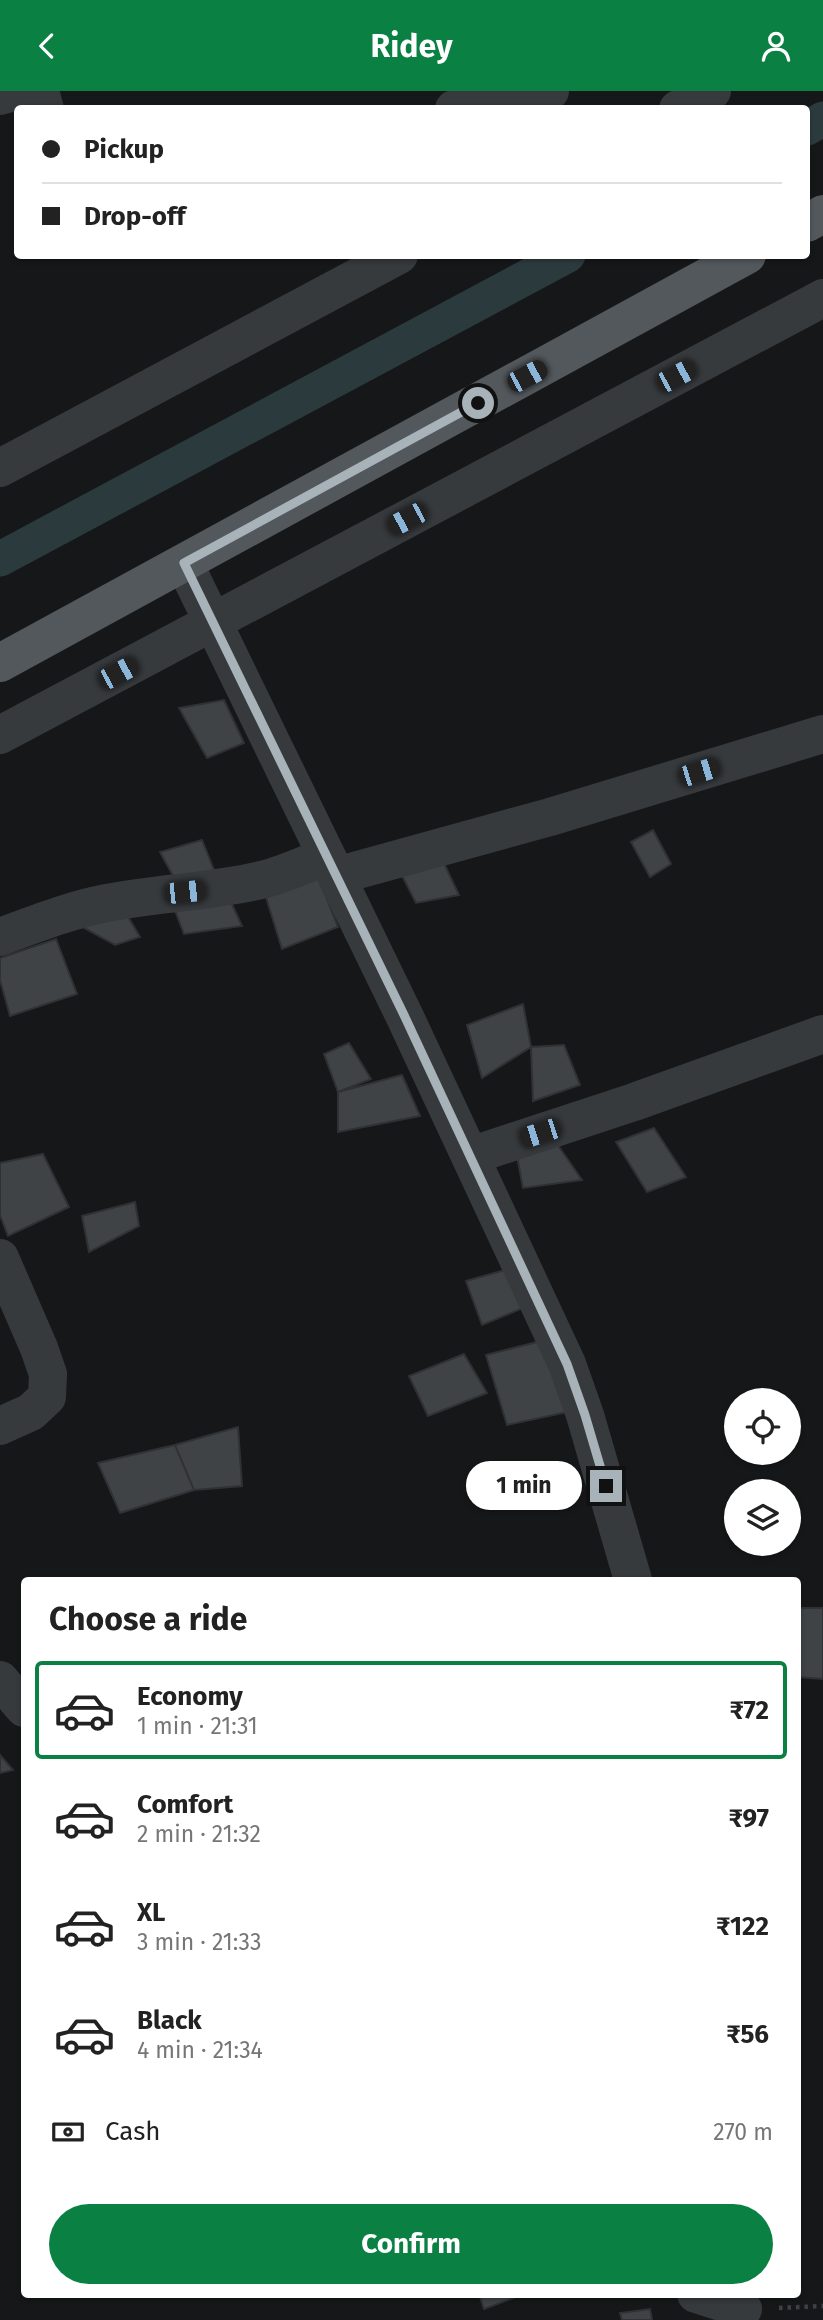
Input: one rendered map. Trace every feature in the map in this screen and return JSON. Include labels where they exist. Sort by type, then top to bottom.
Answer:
[{"type":"main road","points":[[0,663],[740,259]]},
{"type":"street","points":[[0,96],[18,91]]},
{"type":"street","points":[[475,105],[550,91]]},
{"type":"street","points":[[686,105],[712,91]]},
{"type":"street","points":[[0,468],[392,259]]},
{"type":"street","points":[[0,735],[823,298]]},
{"type":"street","points":[[184,563],[470,1156],[567,1364],[585,1415],[632,1577]]},
{"type":"street","points":[[0,937],[57,916],[106,903],[260,881],[550,817],[823,734]]},
{"type":"street","points":[[470,1156],[634,1102],[823,1034]]},
{"type":"street","points":[[0,1258],[48,1374],[47,1397],[31,1412],[0,1426]]},
{"type":"street","points":[[0,1680],[21,1704]]},
{"type":"street","points":[[709,2298],[742,2308]]},
{"type":"path","points":[[742,2308],[823,2306]]},
{"type":"building","points":[[224,700],[244,743],[207,758],[179,708]]},
{"type":"building","points":[[653,830],[671,864],[650,877],[631,842]]},
{"type":"building","points":[[202,840],[216,875],[177,883],[160,852]]},
{"type":"building","points":[[441,857],[459,895],[416,903],[398,868]]},
{"type":"building","points":[[317,874],[338,927],[282,949],[265,894]]},
{"type":"building","points":[[229,898],[242,926],[184,934],[174,908]]},
{"type":"building","points":[[127,915],[140,937],[115,945],[77,924]]},
{"type":"building","points":[[56,939],[77,994],[10,1016],[0,980],[0,958]]},
{"type":"building","points":[[523,1004],[531,1047],[482,1078],[467,1025]]},
{"type":"building","points":[[349,1043],[371,1079],[338,1092],[324,1054]]},
{"type":"building","points":[[564,1045],[580,1085],[533,1101],[531,1047]]},
{"type":"building","points":[[402,1075],[420,1116],[338,1132],[338,1092]]},
{"type":"building","points":[[654,1128],[686,1177],[647,1192],[616,1142]]},
{"type":"building","points":[[555,1141],[582,1180],[523,1188],[516,1151]]},
{"type":"building","points":[[43,1154],[69,1207],[8,1236],[0,1215],[0,1163]]},
{"type":"building","points":[[135,1202],[139,1226],[89,1252],[82,1216]]},
{"type":"building","points":[[505,1270],[523,1308],[482,1325],[466,1281]]},
{"type":"building","points":[[541,1341],[572,1411],[507,1425],[486,1355]]},
{"type":"building","points":[[464,1354],[487,1393],[428,1416],[409,1376]]},
{"type":"building","points":[[238,1427],[242,1486],[194,1490],[175,1445]]},
{"type":"building","points":[[175,1445],[194,1490],[120,1513],[98,1463]]},
{"type":"building","points":[[801,1608],[823,1608],[823,1679],[801,1677]]},
{"type":"building","points":[[0,1755],[13,1770],[0,1773]]},
{"type":"building","points":[[480,2298],[513,2298],[484,2309]]},
{"type":"building","points":[[650,2309],[652,2320],[622,2320],[620,2313]]},
{"type":"waterway","points":[[810,126],[823,119]]},
{"type":"waterway","points":[[0,559],[561,259]]},
{"type":"route","points":[[478,403],[184,563],[404,1015],[567,1364],[606,1486]]}]
